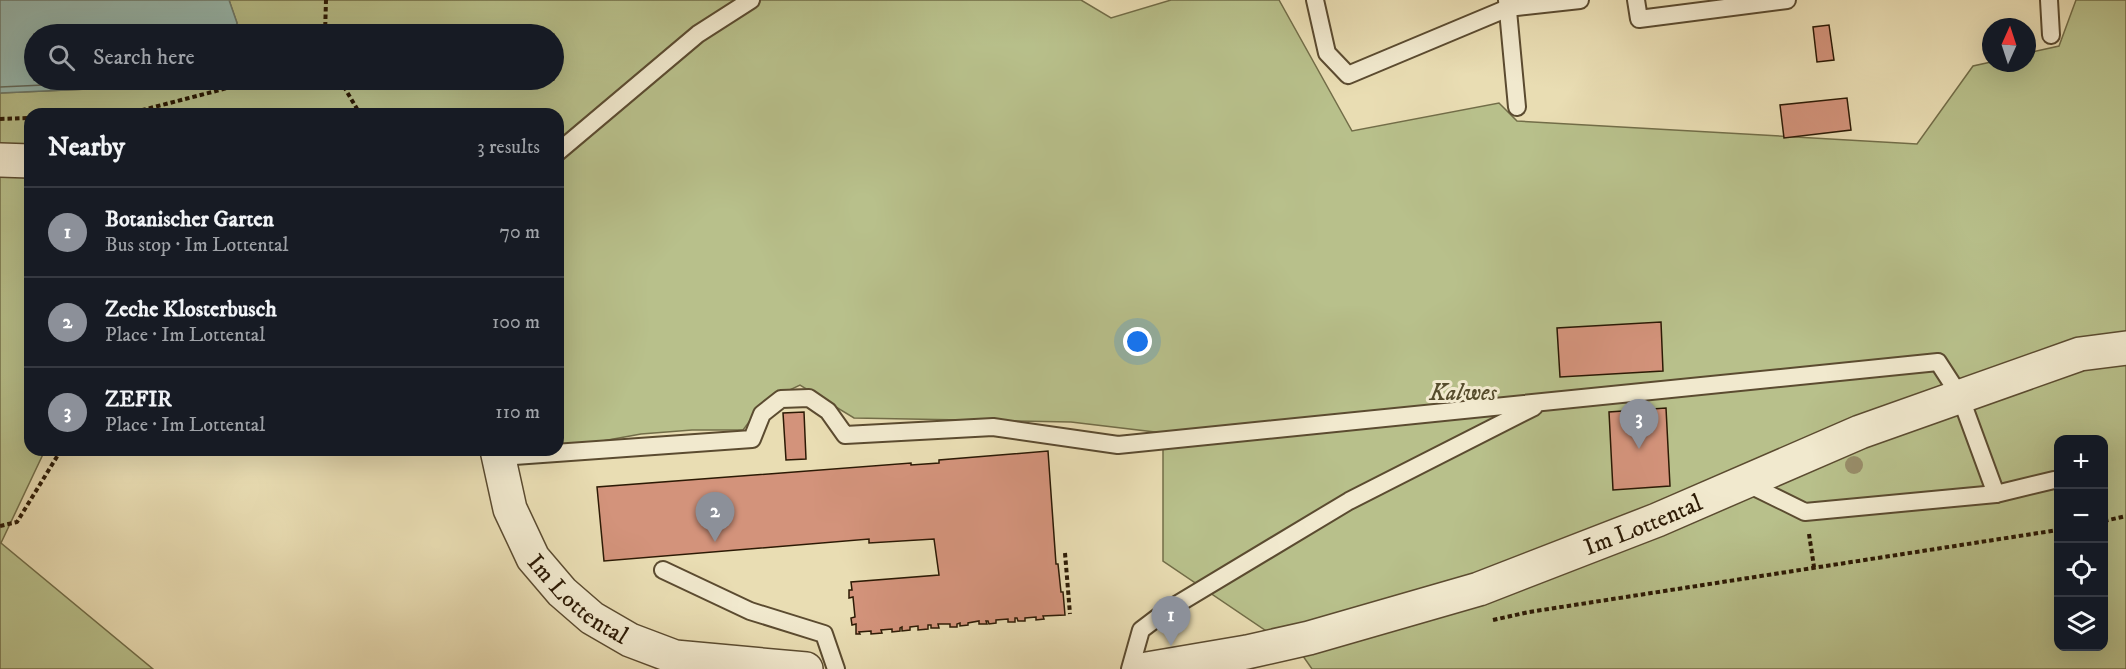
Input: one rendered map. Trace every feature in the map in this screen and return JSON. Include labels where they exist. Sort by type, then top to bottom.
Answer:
[{"type":"street","points":[[0,160],[24,160]]},
{"type":"street","name":"Im Lottental","points":[[1146,669],[1245,661],[1479,589],[1657,520],[1860,432],[2080,354],[2126,348]]},
{"type":"street","name":"Im Lottental","points":[[499,456],[510,508],[533,558],[562,592],[592,618],[630,640],[675,657],[806,669]]},
{"type":"lane","points":[[564,147],[698,34],[751,0]]},
{"type":"lane","points":[[1315,0],[1327,53],[1348,75],[1507,4],[1580,0]]},
{"type":"lane","points":[[1636,0],[1639,19],[1787,0]]},
{"type":"lane","points":[[2049,0],[2051,35]]},
{"type":"lane","points":[[1507,4],[1517,107]]},
{"type":"lane","points":[[564,449],[753,439],[762,414],[781,399],[809,398],[828,411],[844,435],[993,427],[1118,445],[1938,362],[1960,396],[1996,494]]},
{"type":"lane","points":[[1146,669],[1141,630],[1166,611],[1349,501],[1542,402]]},
{"type":"lane","points":[[1746,483],[1805,512],[1996,494],[2054,480]]},
{"type":"lane","points":[[663,570],[750,611],[824,634],[836,669]]},
{"type":"path","points":[[325,24],[326,0]]},
{"type":"path","points":[[151,108],[220,90]]},
{"type":"path","points":[[346,90],[356,108]]},
{"type":"path","points":[[0,119],[24,118]]},
{"type":"path","points":[[0,526],[16,522],[57,456]]},
{"type":"path","points":[[1805,512],[1814,567]]},
{"type":"path","points":[[2108,520],[2126,516]]},
{"type":"path","points":[[1484,622],[1529,612],[2054,531]]},
{"type":"path","points":[[1065,553],[1070,614]]},
{"type":"green space","name":"Kalwes","points":[[229,0],[1081,0],[1111,18],[1171,0],[1279,0],[1352,131],[1499,103],[1517,121],[1917,144],[1973,66],[1982,64],[1982,72],[2036,72],[2036,51],[2059,46],[2076,0],[2126,0],[2126,669],[1312,669],[1303,656],[1163,561],[1163,433],[1071,422],[854,418],[800,385],[764,402],[743,430],[692,430],[641,434],[564,448],[564,108],[24,108],[24,456],[42,456],[1,543],[153,669],[0,669],[0,93],[66,90],[564,90],[564,24],[237,24]]},
{"type":"water","points":[[0,0],[229,0],[237,24],[24,24],[24,90],[66,90],[0,93]]},
{"type":"building","points":[[1829,25],[1834,60],[1817,62],[1813,27]]},
{"type":"building","points":[[1847,98],[1851,130],[1784,138],[1780,105]]},
{"type":"building","points":[[1661,322],[1663,371],[1560,377],[1557,328]]},
{"type":"building","points":[[1666,408],[1670,486],[1613,490],[1609,412]]},
{"type":"building","points":[[804,412],[806,459],[786,460],[783,413]]},
{"type":"building","points":[[1048,451],[1056,564],[1058,564],[1061,592],[1063,592],[1065,615],[1043,616],[1044,619],[1036,620],[1036,617],[1025,618],[1025,621],[1018,621],[1015,618],[1015,622],[1008,622],[1008,619],[996,620],[996,623],[989,624],[986,621],[987,624],[979,624],[979,621],[960,626],[960,623],[957,627],[950,627],[950,624],[938,624],[939,628],[931,628],[931,625],[928,625],[928,629],[918,630],[918,626],[902,631],[902,627],[900,631],[892,632],[892,629],[881,630],[882,633],[871,634],[871,631],[856,634],[856,624],[852,625],[851,618],[855,617],[853,597],[849,598],[849,590],[852,590],[851,582],[939,575],[934,539],[869,543],[869,539],[604,561],[597,487],[911,463],[911,465],[939,463],[939,460]]},
{"type":"place","name":"ZEFIR","points":[[1639,449]]},
{"type":"place","name":"Zeche Klosterbusch","points":[[715,542]]},
{"type":"place","name":"Botanischer Garten","points":[[1171,646]]}]
